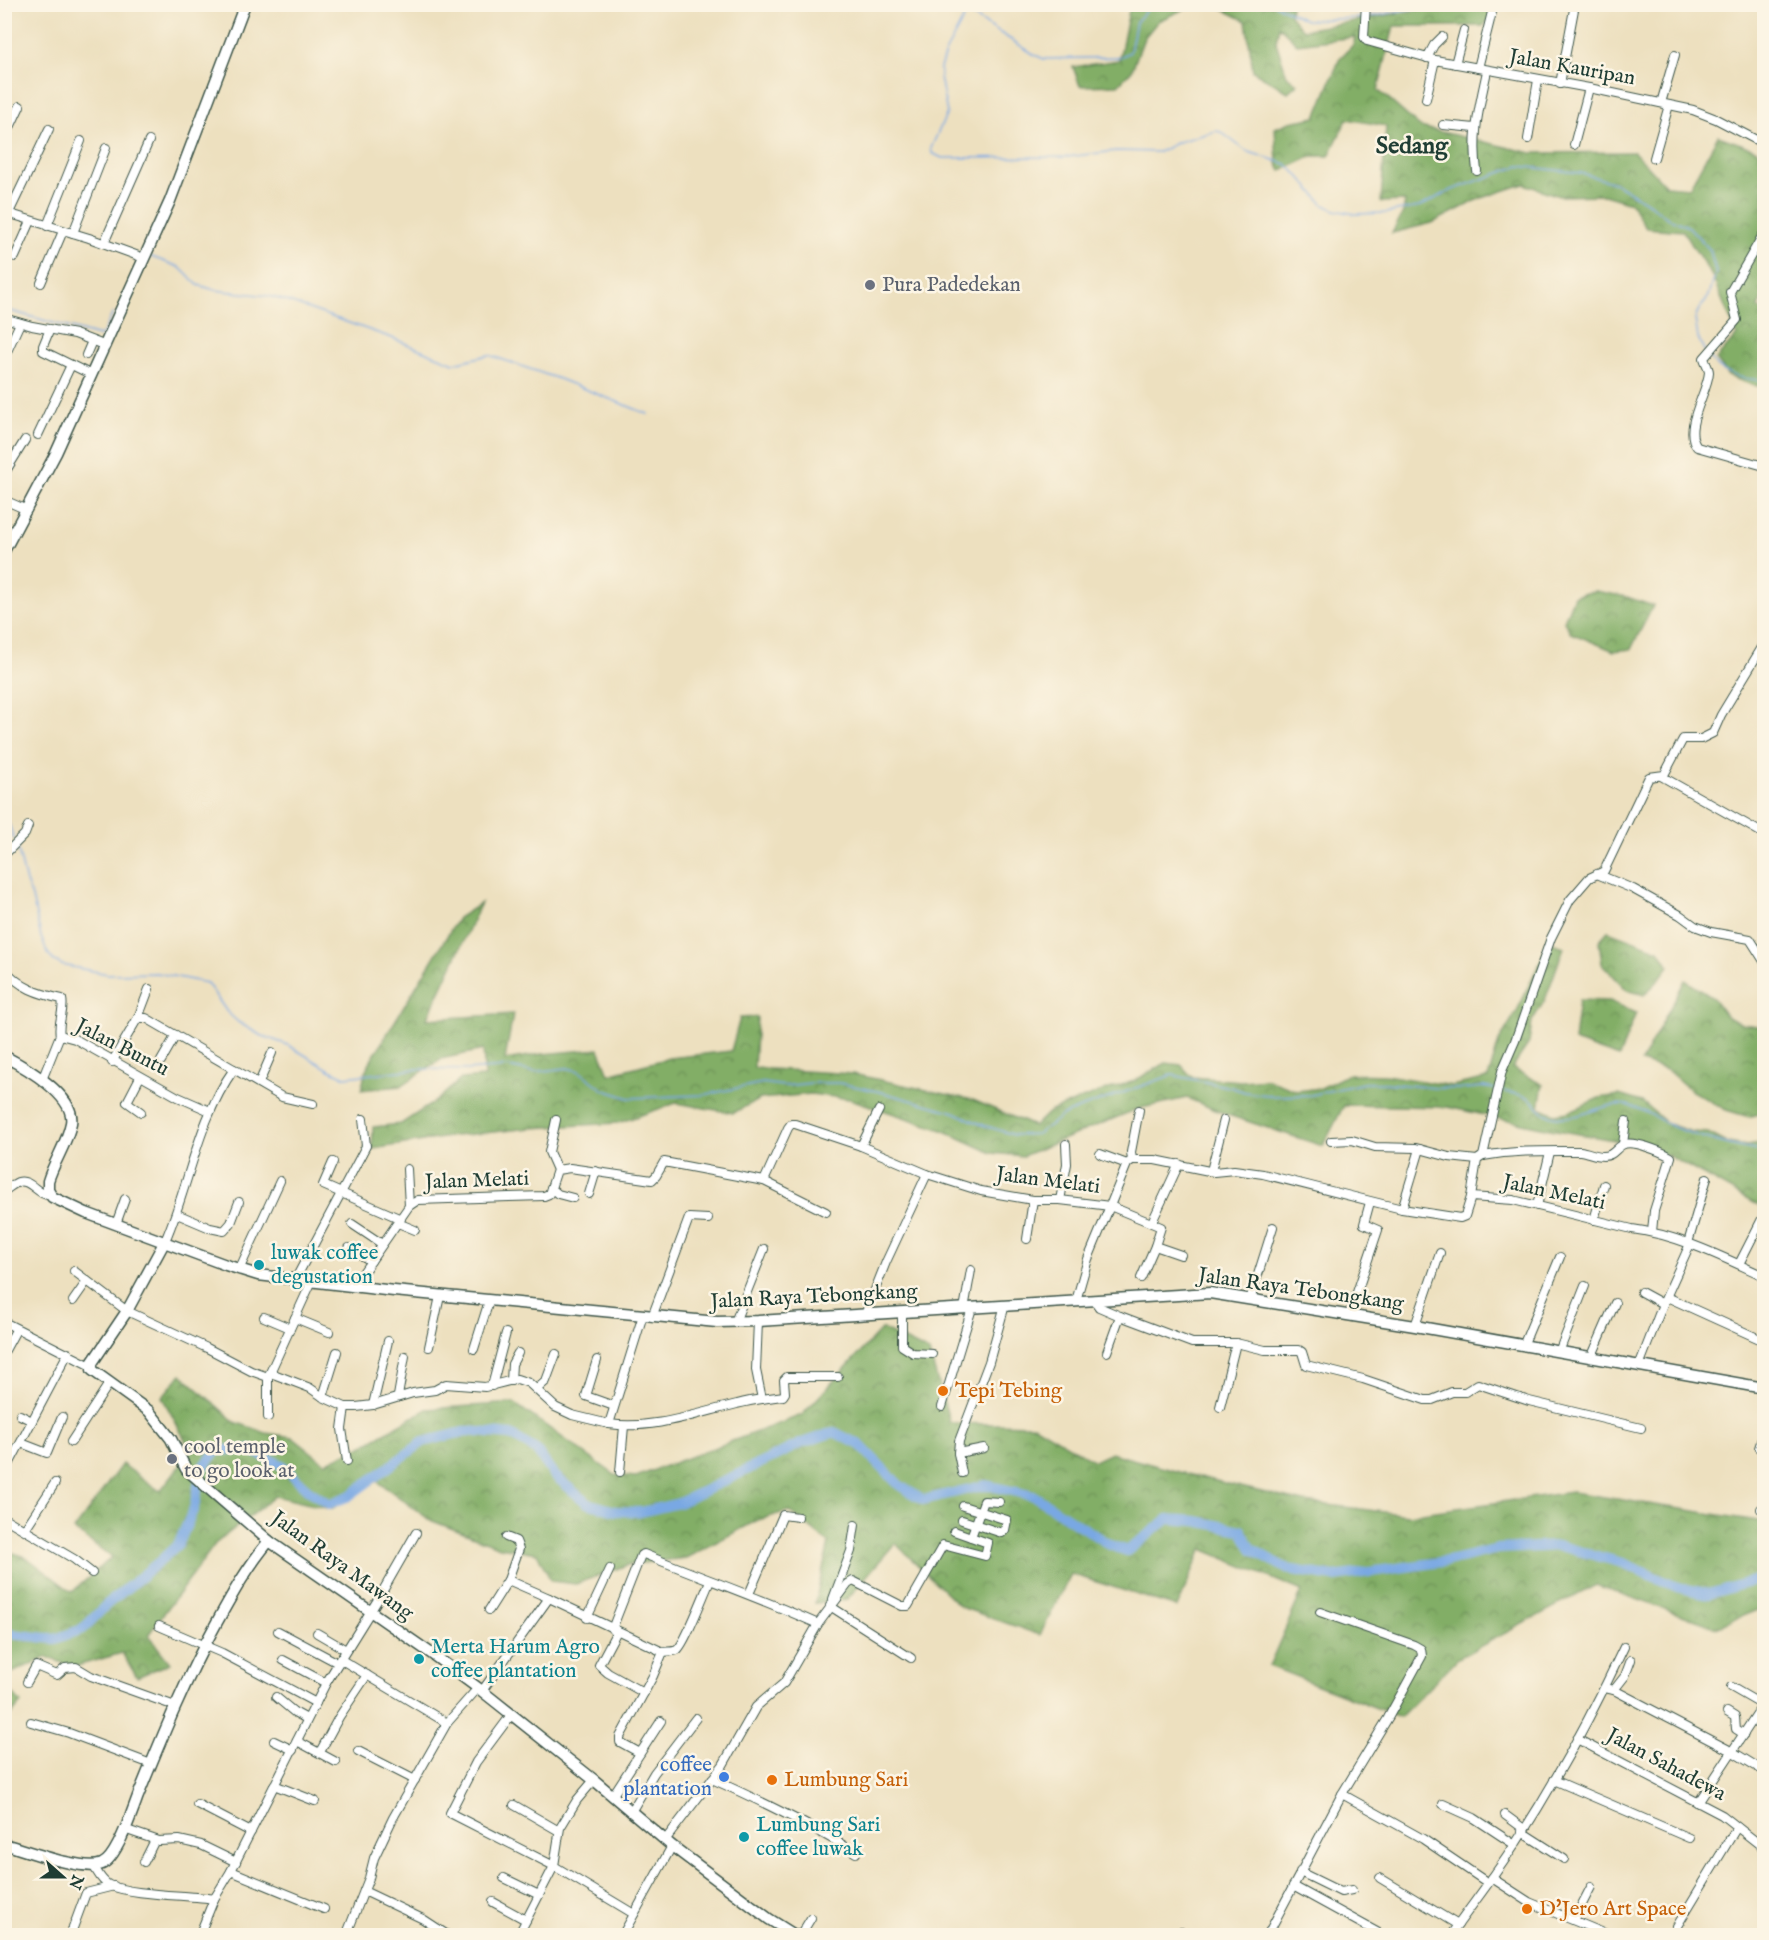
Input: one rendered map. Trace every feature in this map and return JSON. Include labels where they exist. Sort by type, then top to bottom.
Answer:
[{"type":"main road","points":[[4,551],[57,453],[106,346],[197,136],[245,4]]},
{"type":"main road","points":[[4,1056],[29,1069],[42,1080],[65,1101],[71,1115],[66,1140],[48,1181],[50,1195]]},
{"type":"main road","name":"Jalan Raya Tebongkang","points":[[50,1195],[86,1213],[239,1270],[353,1287],[701,1322],[758,1322],[1203,1293],[1415,1326],[1764,1388]]},
{"type":"main road","points":[[91,1366],[127,1311],[165,1241]]},
{"type":"main road","name":"Jalan Raya Mawang","points":[[91,1366],[92,1370],[155,1416],[171,1439],[182,1463],[192,1475],[269,1541],[480,1689],[669,1842],[769,1919],[798,1935]]},
{"type":"main road","points":[[4,1844],[74,1864],[98,1865],[110,1857],[204,1645],[254,1558],[269,1541]]},
{"type":"street","name":"Jalan Kauripan","points":[[1366,4],[1364,37],[1367,41],[1431,59],[1693,110],[1716,119],[1764,144]]},
{"type":"street","points":[[1478,68],[1494,4]]},
{"type":"street","points":[[1560,84],[1575,4]]},
{"type":"street","points":[[1455,64],[1464,30]]},
{"type":"street","points":[[1426,99],[1434,45],[1442,37]]},
{"type":"street","points":[[1654,158],[1676,55]]},
{"type":"street","points":[[1477,171],[1475,128],[1487,70]]},
{"type":"street","points":[[1528,139],[1538,80]]},
{"type":"street","points":[[1574,145],[1589,88]]},
{"type":"street","points":[[4,140],[20,106]]},
{"type":"street","points":[[1443,125],[1475,128]]},
{"type":"street","points":[[4,223],[49,129]]},
{"type":"street","points":[[46,226],[81,141]]},
{"type":"street","points":[[104,243],[149,141]]},
{"type":"street","points":[[73,233],[106,148]]},
{"type":"street","points":[[7,213],[144,258]]},
{"type":"street","points":[[15,257],[31,221]]},
{"type":"street","points":[[41,283],[63,231]]},
{"type":"street","points":[[1764,233],[1729,295],[1737,320],[1704,358],[1709,372],[1697,411],[1693,434],[1697,447],[1764,466]]},
{"type":"street","points":[[4,318],[75,334],[106,346]]},
{"type":"street","points":[[4,358],[20,323]]},
{"type":"street","points":[[50,329],[43,350],[92,375]]},
{"type":"street","points":[[86,355],[92,341]]},
{"type":"street","points":[[38,435],[70,365]]},
{"type":"street","points":[[4,474],[25,440]]},
{"type":"street","points":[[4,500],[27,510]]},
{"type":"street","points":[[1661,776],[1683,739],[1701,739],[1713,733],[1721,715],[1764,644]]},
{"type":"street","points":[[1471,1197],[1502,1071],[1515,1041],[1551,938],[1570,900],[1589,878],[1604,871],[1649,777],[1661,776],[1764,834]]},
{"type":"street","points":[[4,855],[26,834],[28,826]]},
{"type":"street","points":[[1598,874],[1633,889],[1695,926],[1711,932],[1750,939],[1764,961]]},
{"type":"street","points":[[4,968],[24,987],[47,997],[62,999],[60,1035]]},
{"type":"street","points":[[112,1062],[138,1018],[149,989]]},
{"type":"street","points":[[138,1018],[149,1019],[282,1096],[313,1104]]},
{"type":"street","name":"Jalan Buntu","points":[[42,1080],[60,1035],[75,1039],[140,1077],[210,1111]]},
{"type":"street","points":[[161,1061],[176,1035]]},
{"type":"street","points":[[259,1083],[273,1053]]},
{"type":"street","points":[[165,1241],[177,1214],[191,1163],[210,1111],[234,1069]]},
{"type":"street","points":[[140,1077],[127,1102],[141,1112]]},
{"type":"street","points":[[861,1146],[879,1110]]},
{"type":"street","points":[[1100,1154],[1129,1162],[1139,1110]]},
{"type":"street","points":[[296,1280],[366,1146],[363,1119]]},
{"type":"street","points":[[556,1120],[549,1152],[557,1170]]},
{"type":"street","points":[[1210,1171],[1224,1120]]},
{"type":"street","points":[[1331,1141],[1352,1140],[1375,1147],[1420,1149],[1449,1157],[1480,1158],[1531,1150],[1582,1151],[1602,1156],[1610,1155],[1623,1144],[1626,1121]]},
{"type":"street","name":"Jalan Melati","points":[[412,1204],[470,1198],[544,1196],[549,1194],[557,1170],[570,1168],[651,1180],[664,1162],[764,1181],[791,1124],[795,1124],[861,1146],[927,1174],[981,1191],[1033,1200],[1060,1200],[1110,1206],[1129,1162],[1155,1160],[1210,1171],[1231,1169],[1263,1174],[1370,1202],[1463,1218],[1471,1197],[1513,1200],[1652,1232],[1689,1244],[1764,1276]]},
{"type":"street","points":[[1060,1200],[1067,1164],[1066,1144]]},
{"type":"street","points":[[1623,1144],[1649,1147],[1671,1157],[1654,1211],[1652,1232]]},
{"type":"street","points":[[1402,1209],[1420,1149]]},
{"type":"street","points":[[1537,1206],[1550,1152]]},
{"type":"street","points":[[333,1162],[323,1185],[415,1230]]},
{"type":"street","points":[[1152,1222],[1179,1164]]},
{"type":"street","points":[[353,1287],[412,1204],[407,1169]]},
{"type":"street","points":[[589,1194],[596,1171]]},
{"type":"street","points":[[866,1315],[886,1262],[927,1174]]},
{"type":"street","points":[[1640,1366],[1689,1244],[1707,1178]]},
{"type":"street","points":[[239,1270],[280,1181]]},
{"type":"street","points":[[764,1181],[826,1212]]},
{"type":"street","points":[[4,1191],[18,1182],[23,1182],[40,1193],[50,1195]]},
{"type":"street","points":[[1594,1220],[1604,1185]]},
{"type":"street","points":[[551,1188],[558,1194],[573,1198]]},
{"type":"street","points":[[116,1224],[125,1198]]},
{"type":"street","points":[[1027,1239],[1033,1200]]},
{"type":"street","points":[[177,1214],[210,1228],[224,1231],[231,1223],[239,1202]]},
{"type":"street","points":[[1349,1316],[1378,1230],[1364,1224],[1370,1202]]},
{"type":"street","points":[[1076,1301],[1088,1259],[1110,1206],[1152,1222],[1161,1228],[1142,1278]]},
{"type":"street","points":[[1739,1264],[1764,1215]]},
{"type":"street","points":[[609,1424],[648,1316],[689,1219],[708,1219]]},
{"type":"street","points":[[352,1224],[382,1244]]},
{"type":"street","points":[[1250,1300],[1273,1227]]},
{"type":"street","points":[[1155,1246],[1181,1255]]},
{"type":"street","points":[[349,1248],[371,1261]]},
{"type":"street","points":[[735,1322],[764,1249]]},
{"type":"street","points":[[1415,1326],[1440,1253]]},
{"type":"street","points":[[1523,1346],[1560,1257]]},
{"type":"street","points":[[942,1407],[968,1308],[971,1270]]},
{"type":"street","points":[[74,1271],[127,1311],[251,1371],[310,1388],[345,1407],[373,1405],[398,1396],[435,1390],[446,1384],[492,1386],[511,1381],[524,1381],[564,1411],[583,1418],[624,1426],[680,1419],[738,1403],[785,1395],[784,1380],[788,1377],[838,1377]]},
{"type":"street","points":[[73,1301],[87,1281]]},
{"type":"street","points":[[268,1417],[269,1375],[311,1282]]},
{"type":"street","points":[[1559,1353],[1585,1286]]},
{"type":"street","points":[[1641,1292],[1764,1341]]},
{"type":"street","points":[[429,1347],[440,1296]]},
{"type":"street","points":[[1094,1300],[1099,1307],[1192,1343],[1236,1343],[1265,1350],[1299,1350],[1302,1352],[1306,1365],[1363,1379],[1418,1399],[1432,1400],[1452,1392],[1462,1392],[1478,1384],[1529,1401],[1641,1428]]},
{"type":"street","points":[[474,1349],[489,1301]]},
{"type":"street","points":[[1591,1358],[1615,1304]]},
{"type":"street","points":[[962,1473],[958,1453],[961,1436],[988,1362],[1005,1305]]},
{"type":"street","points":[[902,1313],[902,1346],[914,1353],[932,1354]]},
{"type":"street","points":[[1107,1352],[1120,1316]]},
{"type":"street","points":[[264,1317],[290,1328]]},
{"type":"street","points":[[295,1318],[329,1332]]},
{"type":"street","points":[[4,1322],[91,1366]]},
{"type":"street","points":[[758,1322],[756,1370],[762,1399]]},
{"type":"street","points":[[4,1352],[16,1330]]},
{"type":"street","points":[[492,1386],[506,1334]]},
{"type":"street","points":[[373,1405],[388,1341]]},
{"type":"street","points":[[1220,1407],[1236,1343]]},
{"type":"street","points":[[323,1397],[337,1352]]},
{"type":"street","points":[[4,1474],[68,1353]]},
{"type":"street","points":[[511,1381],[512,1364],[518,1353]]},
{"type":"street","points":[[537,1389],[545,1383],[556,1354]]},
{"type":"street","points":[[398,1396],[405,1356]]},
{"type":"street","points":[[597,1360],[586,1396],[614,1406]]},
{"type":"street","points":[[71,1442],[110,1382]]},
{"type":"street","points":[[345,1407],[342,1429],[347,1461]]},
{"type":"street","points":[[20,1416],[32,1421]]},
{"type":"street","points":[[21,1443],[47,1453],[62,1417]]},
{"type":"street","points":[[620,1472],[624,1426]]},
{"type":"street","points":[[1759,1448],[1764,1432]]},
{"type":"street","points":[[958,1453],[984,1448]]},
{"type":"street","points":[[25,1529],[55,1483]]},
{"type":"street","points":[[971,1537],[984,1501],[999,1502]]},
{"type":"street","points":[[962,1520],[1002,1533],[1007,1520],[963,1506]]},
{"type":"street","points":[[749,1594],[783,1515],[798,1517]]},
{"type":"street","points":[[4,1518],[74,1559],[92,1573]]},
{"type":"street","points":[[831,1605],[851,1551],[855,1525]]},
{"type":"street","points":[[622,1935],[669,1842],[729,1755],[756,1707],[784,1683],[818,1624],[848,1584],[853,1581],[902,1606],[908,1606],[943,1545],[985,1556],[988,1543],[954,1531]]},
{"type":"street","points":[[199,1935],[214,1899],[236,1862],[326,1683],[416,1533]]},
{"type":"street","points":[[489,1610],[508,1580],[519,1549],[516,1541],[506,1537]]},
{"type":"street","points":[[644,1693],[608,1673],[599,1665],[615,1630],[643,1554],[749,1594],[818,1624]]},
{"type":"street","points":[[587,1618],[610,1569]]},
{"type":"street","points":[[508,1580],[663,1652],[676,1650],[680,1646],[710,1581]]},
{"type":"street","points":[[346,1935],[364,1891],[374,1858],[393,1818],[447,1724],[480,1689],[549,1598]]},
{"type":"street","points":[[831,1605],[911,1658]]},
{"type":"street","points":[[1267,1935],[1342,1794],[1388,1718],[1422,1653],[1421,1649],[1414,1645],[1320,1612]]},
{"type":"street","points":[[159,1626],[204,1645],[316,1702]]},
{"type":"street","points":[[278,1631],[367,1675],[447,1724]]},
{"type":"street","points":[[317,1633],[346,1650]]},
{"type":"street","points":[[1450,1935],[1515,1845],[1577,1739],[1624,1647]]},
{"type":"street","points":[[640,1753],[620,1739],[663,1652]]},
{"type":"street","points":[[283,1660],[326,1683]]},
{"type":"street","points":[[1614,1690],[1625,1676],[1631,1660]]},
{"type":"street","points":[[27,1682],[36,1666],[57,1675],[65,1668],[76,1667],[91,1676],[175,1706]]},
{"type":"street","points":[[320,1752],[339,1717],[367,1675]]},
{"type":"street","points":[[1605,1688],[1614,1690],[1733,1752],[1764,1771]]},
{"type":"street","points":[[1698,1803],[1764,1705],[1731,1688]]},
{"type":"street","points":[[276,1697],[294,1712],[307,1719]]},
{"type":"street","points":[[1727,1712],[1735,1717],[1736,1729],[1744,1734]]},
{"type":"street","points":[[511,1714],[476,1762],[450,1813],[554,1866],[634,1914]]},
{"type":"street","points":[[631,1812],[654,1773],[696,1718]]},
{"type":"street","points":[[613,1796],[661,1721]]},
{"type":"street","points":[[31,1722],[69,1733],[151,1764]]},
{"type":"street","name":"Jalan Sahadewa","points":[[1577,1739],[1722,1815],[1764,1848]]},
{"type":"street","points":[[274,1741],[293,1749]]},
{"type":"street","points":[[297,1741],[336,1762]]},
{"type":"street","points":[[358,1751],[415,1780]]},
{"type":"street","points":[[712,1779],[771,1806],[855,1853]]},
{"type":"street","points":[[518,1935],[554,1866],[559,1831],[577,1800],[594,1780]]},
{"type":"street","points":[[1554,1780],[1689,1838]]},
{"type":"street","points":[[274,1785],[315,1801]]},
{"type":"street","points":[[1342,1794],[1529,1902],[1611,1935]]},
{"type":"street","points":[[197,1804],[251,1832]]},
{"type":"street","points":[[1443,1804],[1474,1818],[1515,1845]]},
{"type":"street","points":[[514,1805],[559,1831]]},
{"type":"street","points":[[1505,1815],[1523,1831],[1564,1859]]},
{"type":"street","points":[[1675,1935],[1677,1926],[1737,1827]]},
{"type":"street","points":[[124,1829],[154,1840],[179,1840],[201,1845],[236,1862]]},
{"type":"street","points":[[144,1862],[154,1840]]},
{"type":"street","points":[[98,1865],[101,1878],[114,1886],[136,1891],[214,1899]]},
{"type":"street","points":[[231,1871],[324,1909]]},
{"type":"street","points":[[1300,1872],[1341,1893],[1352,1890]]},
{"type":"street","points":[[504,1878],[539,1895]]},
{"type":"street","points":[[1380,1878],[1458,1925]]},
{"type":"street","points":[[70,1935],[86,1893],[114,1886]]},
{"type":"street","points":[[1293,1886],[1384,1935]]},
{"type":"street","points":[[1574,1920],[1591,1887]]},
{"type":"street","points":[[364,1891],[423,1919],[449,1935]]},
{"type":"street","points":[[493,1902],[526,1920]]},
{"type":"street","points":[[798,1935],[811,1918]]},
{"type":"green space","points":[[1450,4],[1503,5],[1483,26],[1394,26],[1378,90],[1420,127],[1532,153],[1634,152],[1666,186],[1689,188],[1718,136],[1755,149],[1764,155],[1764,296],[1757,308],[1764,311],[1764,385],[1755,386],[1728,376],[1716,359],[1737,335],[1712,276],[1683,231],[1646,228],[1631,203],[1604,195],[1559,196],[1524,184],[1481,198],[1432,223],[1392,233],[1403,213],[1405,201],[1381,202],[1386,126],[1347,119],[1329,156],[1312,156],[1281,171],[1277,163],[1275,128],[1290,122],[1316,117],[1340,58],[1353,45],[1355,37],[1297,44],[1279,26],[1276,42],[1287,76],[1297,84],[1288,92],[1253,71],[1246,21],[1214,5],[1291,5],[1290,15],[1303,30]]},
{"type":"green space","points":[[1132,5],[1193,5],[1158,21],[1144,38],[1132,70],[1118,85],[1080,86],[1073,67],[1119,60]]},
{"type":"green space","points":[[1595,591],[1627,597],[1653,606],[1631,649],[1614,651],[1571,633],[1564,621],[1574,596]]},
{"type":"green space","points":[[481,903],[427,1019],[513,1014],[505,1060],[599,1049],[609,1074],[669,1058],[731,1051],[740,1018],[757,1017],[754,1068],[853,1074],[973,1100],[1034,1126],[1049,1112],[1134,1081],[1166,1063],[1181,1065],[1192,1077],[1242,1081],[1267,1079],[1297,1091],[1321,1088],[1349,1074],[1386,1075],[1452,1086],[1488,1078],[1499,1041],[1517,1011],[1549,942],[1564,947],[1545,1000],[1532,1021],[1529,1043],[1512,1068],[1543,1085],[1539,1107],[1555,1114],[1568,1112],[1599,1098],[1619,1095],[1642,1102],[1668,1124],[1692,1132],[1708,1133],[1727,1143],[1747,1146],[1764,1143],[1764,1209],[1671,1157],[1631,1143],[1550,1129],[1447,1107],[1344,1105],[1323,1146],[1225,1114],[1187,1098],[1137,1109],[1023,1156],[992,1153],[942,1130],[850,1099],[811,1094],[760,1099],[733,1113],[676,1103],[618,1123],[531,1128],[455,1136],[372,1149],[373,1127],[401,1124],[436,1101],[461,1079],[485,1077],[483,1050],[441,1059],[401,1086],[361,1090],[367,1067],[458,918]]},
{"type":"green space","points":[[1608,931],[1659,950],[1669,966],[1644,995],[1627,990],[1602,964],[1599,941]]},
{"type":"green space","points":[[1685,980],[1713,998],[1727,1017],[1742,1024],[1764,1027],[1764,1112],[1749,1117],[1726,1110],[1690,1090],[1667,1070],[1641,1062]]},
{"type":"green space","points":[[1579,1000],[1610,1001],[1636,1013],[1619,1057],[1574,1041]]},
{"type":"green space","points":[[882,1329],[929,1352],[950,1423],[1034,1425],[1094,1461],[1111,1453],[1304,1502],[1408,1515],[1572,1492],[1764,1522],[1764,1612],[1757,1610],[1716,1627],[1596,1585],[1458,1658],[1400,1717],[1269,1666],[1302,1591],[1202,1549],[1177,1607],[1071,1574],[1040,1635],[961,1607],[895,1543],[847,1599],[815,1603],[829,1543],[789,1511],[758,1520],[686,1558],[627,1565],[576,1584],[551,1581],[537,1553],[500,1547],[430,1520],[377,1481],[331,1509],[275,1496],[215,1544],[148,1635],[170,1663],[137,1677],[122,1653],[73,1667],[47,1657],[5,1676],[4,1550],[26,1557],[72,1592],[112,1557],[74,1530],[122,1464],[160,1491],[191,1451],[162,1397],[181,1374],[235,1422],[266,1433],[292,1437],[325,1463],[364,1445],[427,1409],[514,1403],[615,1475],[636,1477],[802,1415]]},
{"type":"green space","points":[[5,1686],[21,1703],[5,1722]]},
{"type":"waterway","points":[[962,4],[967,12],[1044,59],[1120,57],[1130,52],[1136,22],[1152,4]]},
{"type":"waterway","points":[[1274,4],[1306,20],[1361,18]]},
{"type":"waterway","points":[[1369,17],[1433,4]]},
{"type":"waterway","points":[[967,12],[945,53],[940,68],[947,113],[931,148],[932,153],[942,158],[1067,157],[1116,151],[1159,152],[1178,142],[1216,131],[1221,132],[1246,151],[1286,164],[1324,205],[1355,214],[1386,213],[1419,207],[1452,190],[1519,166],[1581,173],[1617,184],[1650,204],[1666,217],[1689,227],[1710,250],[1716,273],[1706,301],[1699,309],[1695,319],[1698,338],[1705,352]]},
{"type":"waterway","points":[[149,256],[179,267],[198,285],[215,290],[269,296],[286,301],[392,338],[454,363],[489,355],[559,379],[648,414]]},
{"type":"waterway","points":[[4,309],[99,336],[103,334],[113,313]]},
{"type":"waterway","points":[[1710,358],[1720,369],[1734,375],[1764,380]]},
{"type":"waterway","points":[[4,811],[14,839]]},
{"type":"waterway","points":[[17,846],[41,937],[53,960],[62,965],[108,974],[157,973],[207,983],[227,1012],[238,1022],[260,1035],[288,1045],[345,1077],[417,1069],[467,1070],[508,1067],[534,1072],[567,1068],[579,1071],[604,1090],[629,1098],[703,1095],[763,1083],[784,1086],[839,1083],[954,1112],[980,1124],[1014,1135],[1037,1134],[1062,1116],[1078,1109],[1172,1075],[1245,1092],[1274,1096],[1311,1095],[1364,1083],[1495,1089]]},
{"type":"waterway","points":[[1502,1091],[1529,1098],[1544,1112],[1559,1117],[1577,1116],[1612,1105],[1630,1106],[1687,1132],[1764,1152]]},
{"type":"waterway","points":[[4,1637],[11,1634],[55,1639],[83,1629],[106,1605],[179,1543],[194,1508],[201,1470],[217,1450],[250,1450],[282,1465],[308,1490],[329,1504],[349,1496],[423,1442],[467,1431],[511,1435],[536,1450],[554,1475],[587,1503],[615,1511],[641,1512],[679,1503],[802,1443],[834,1432],[860,1445],[899,1485],[923,1500],[986,1485],[1034,1496],[1110,1545],[1127,1551],[1168,1519],[1196,1521],[1241,1530],[1252,1549],[1287,1569],[1334,1577],[1448,1561],[1498,1549],[1560,1546],[1623,1563],[1677,1587],[1709,1594],[1756,1580],[1764,1580]]},
{"type":"place","name":"Pura Padedekan","points":[[870,285]]},
{"type":"place","name":"luwak coffee degustation","points":[[259,1265]]},
{"type":"place","name":"Tepi Tebing","points":[[943,1391]]},
{"type":"place","name":"cool temple to go look at","points":[[172,1459]]},
{"type":"place","name":"Merta Harum Agro coffee plantation","points":[[419,1659]]},
{"type":"place","name":"coffee plantation","points":[[724,1777]]},
{"type":"place","name":"Lumbung Sari","points":[[772,1780]]},
{"type":"place","name":"Lumbung Sari coffee luwak","points":[[744,1837]]},
{"type":"place","name":"D'Jero Art Space","points":[[1527,1909]]},
{"type":"district","name":"Sedang","points":[[1412,146]]}]
